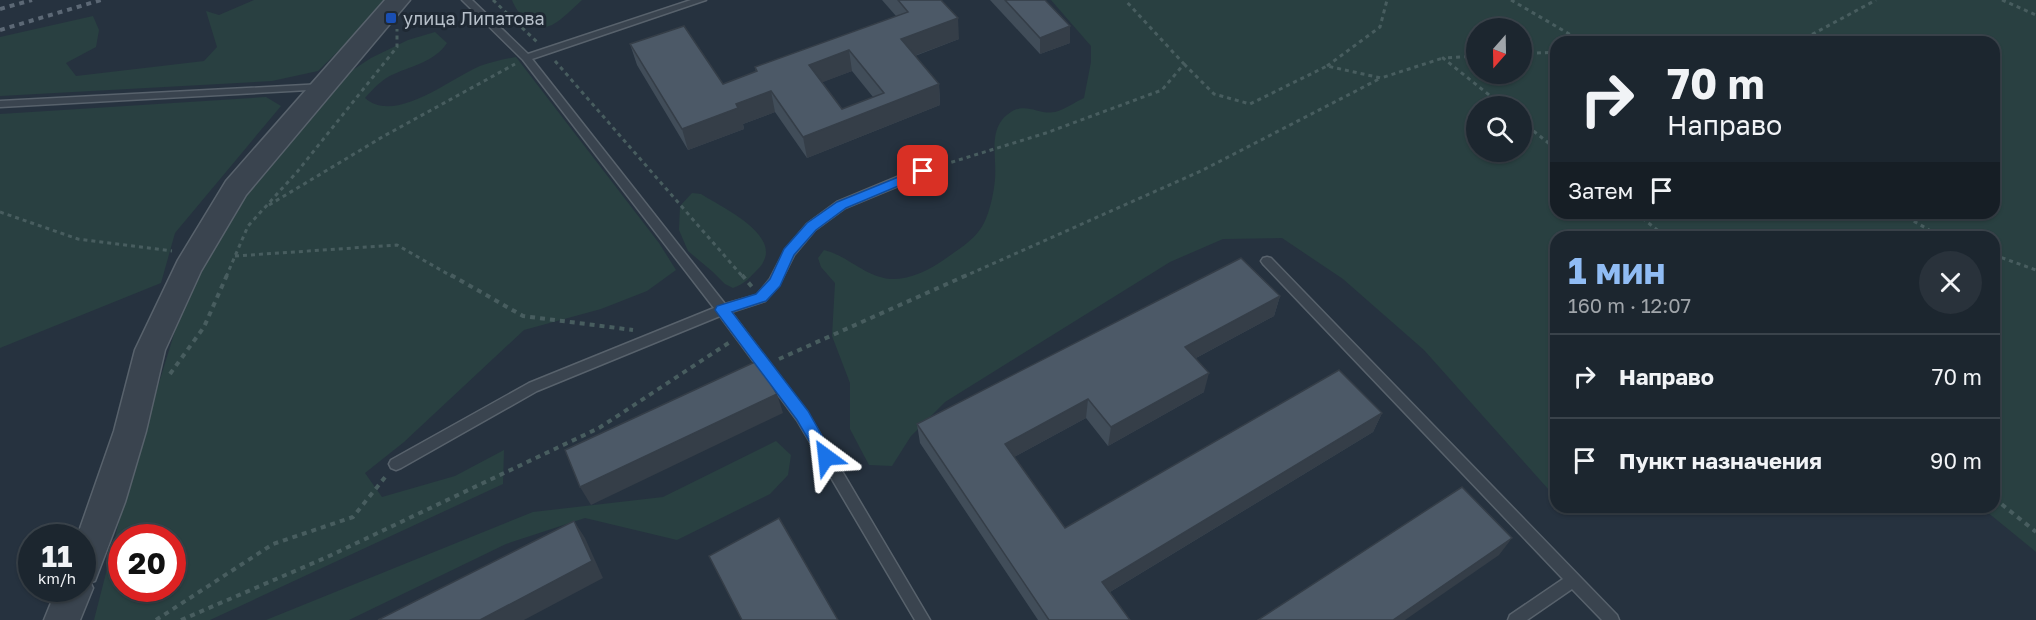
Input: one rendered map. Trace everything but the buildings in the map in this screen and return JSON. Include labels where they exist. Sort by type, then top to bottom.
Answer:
[{"type":"street","points":[[96,532],[124,451],[150,350],[197,254],[236,189],[397,1]]},
{"type":"street","points":[[62,620],[69,602]]},
{"type":"lane","points":[[467,0],[526,58],[765,365],[802,416],[923,620]]},
{"type":"lane","points":[[526,58],[701,0]]},
{"type":"lane","points":[[0,104],[323,87]]},
{"type":"lane","points":[[396,464],[533,387],[722,310],[761,297],[775,282],[789,253],[811,227],[841,205],[923,171]]},
{"type":"lane","points":[[1267,261],[1612,620]]},
{"type":"lane","points":[[1515,620],[1573,580]]},
{"type":"path","points":[[493,0],[547,51],[761,297]]},
{"type":"path","points":[[1125,0],[1214,94],[1250,104],[1326,66],[1380,27],[1387,0]]},
{"type":"path","points":[[1511,0],[1574,36]]},
{"type":"path","points":[[1809,36],[1876,0]]},
{"type":"path","points":[[2002,0],[2036,15]]},
{"type":"path","points":[[164,384],[204,327],[248,226],[297,172],[397,47],[397,1]]},
{"type":"path","points":[[1532,53],[1550,52]]},
{"type":"path","points":[[765,365],[1203,170],[1381,78],[1443,58],[1466,57]]},
{"type":"path","points":[[265,207],[384,136],[526,58]]},
{"type":"path","points":[[1443,58],[1490,96]]},
{"type":"path","points":[[923,171],[1046,133],[1162,90],[1184,64]]},
{"type":"path","points":[[1326,66],[1381,78]]},
{"type":"path","points":[[1532,130],[1550,144]]},
{"type":"path","points":[[0,212],[78,239],[197,254]]},
{"type":"path","points":[[1644,219],[1658,231]]},
{"type":"path","points":[[1910,219],[1931,231]]},
{"type":"path","points":[[235,256],[397,245],[523,316],[663,334]]},
{"type":"path","points":[[2000,257],[2036,270]]},
{"type":"path","points":[[181,620],[325,558],[599,428],[742,335]]},
{"type":"path","points":[[156,620],[273,544],[353,517],[396,464]]},
{"type":"path","points":[[2000,503],[2036,532]]},
{"type":"green space","points":[[254,0],[390,0],[318,71],[272,81],[0,96],[0,37],[93,16],[99,30],[96,47],[66,63],[76,76],[204,61],[217,47],[206,11],[219,15]]},
{"type":"green space","points":[[512,0],[582,0],[560,20],[546,27],[528,21],[518,11]]},
{"type":"green space","points":[[1051,0],[2036,0],[2036,552],[1988,513],[2000,513],[2000,231],[1550,231],[1550,490],[1424,350],[1343,279],[1282,238],[1223,239],[1170,262],[945,402],[911,436],[892,466],[869,465],[850,429],[850,383],[832,336],[835,283],[821,267],[818,258],[824,250],[872,274],[890,279],[912,276],[939,263],[972,239],[981,229],[986,218],[994,184],[996,133],[1004,118],[1011,112],[1022,108],[1055,112],[1084,98],[1091,62],[1091,46]]},
{"type":"green space","points":[[435,32],[447,43],[430,59],[386,79],[365,98],[377,105],[392,106],[423,97],[480,66],[516,57],[659,243],[676,270],[647,291],[601,309],[524,330],[404,442],[365,473],[382,497],[455,476],[504,450],[503,484],[210,620],[94,620],[108,565],[108,602],[186,602],[186,524],[118,524],[133,467],[191,279],[256,178],[339,79],[371,58],[408,40]]},
{"type":"green space","points":[[266,97],[281,106],[175,233],[161,283],[0,348],[0,114]]},
{"type":"green space","points":[[692,193],[701,194],[736,215],[759,235],[765,245],[765,256],[759,268],[747,280],[733,288],[725,284],[688,251],[679,230],[680,206]]},
{"type":"green space","points":[[776,441],[791,455],[788,475],[770,494],[677,540],[585,518],[506,544],[349,620],[266,620],[533,512],[663,497]]},
{"type":"green space","points":[[1631,513],[1674,513],[1660,514]]},
{"type":"railway","points":[[0,9],[32,0]]},
{"type":"railway","points":[[0,30],[101,0]]},
{"type":"place","name":"улица Липатова","points":[[391,18]]},
{"type":"route","points":[[826,457],[802,416],[722,310],[761,297],[775,282],[789,253],[811,227],[841,205],[923,171]]}]
